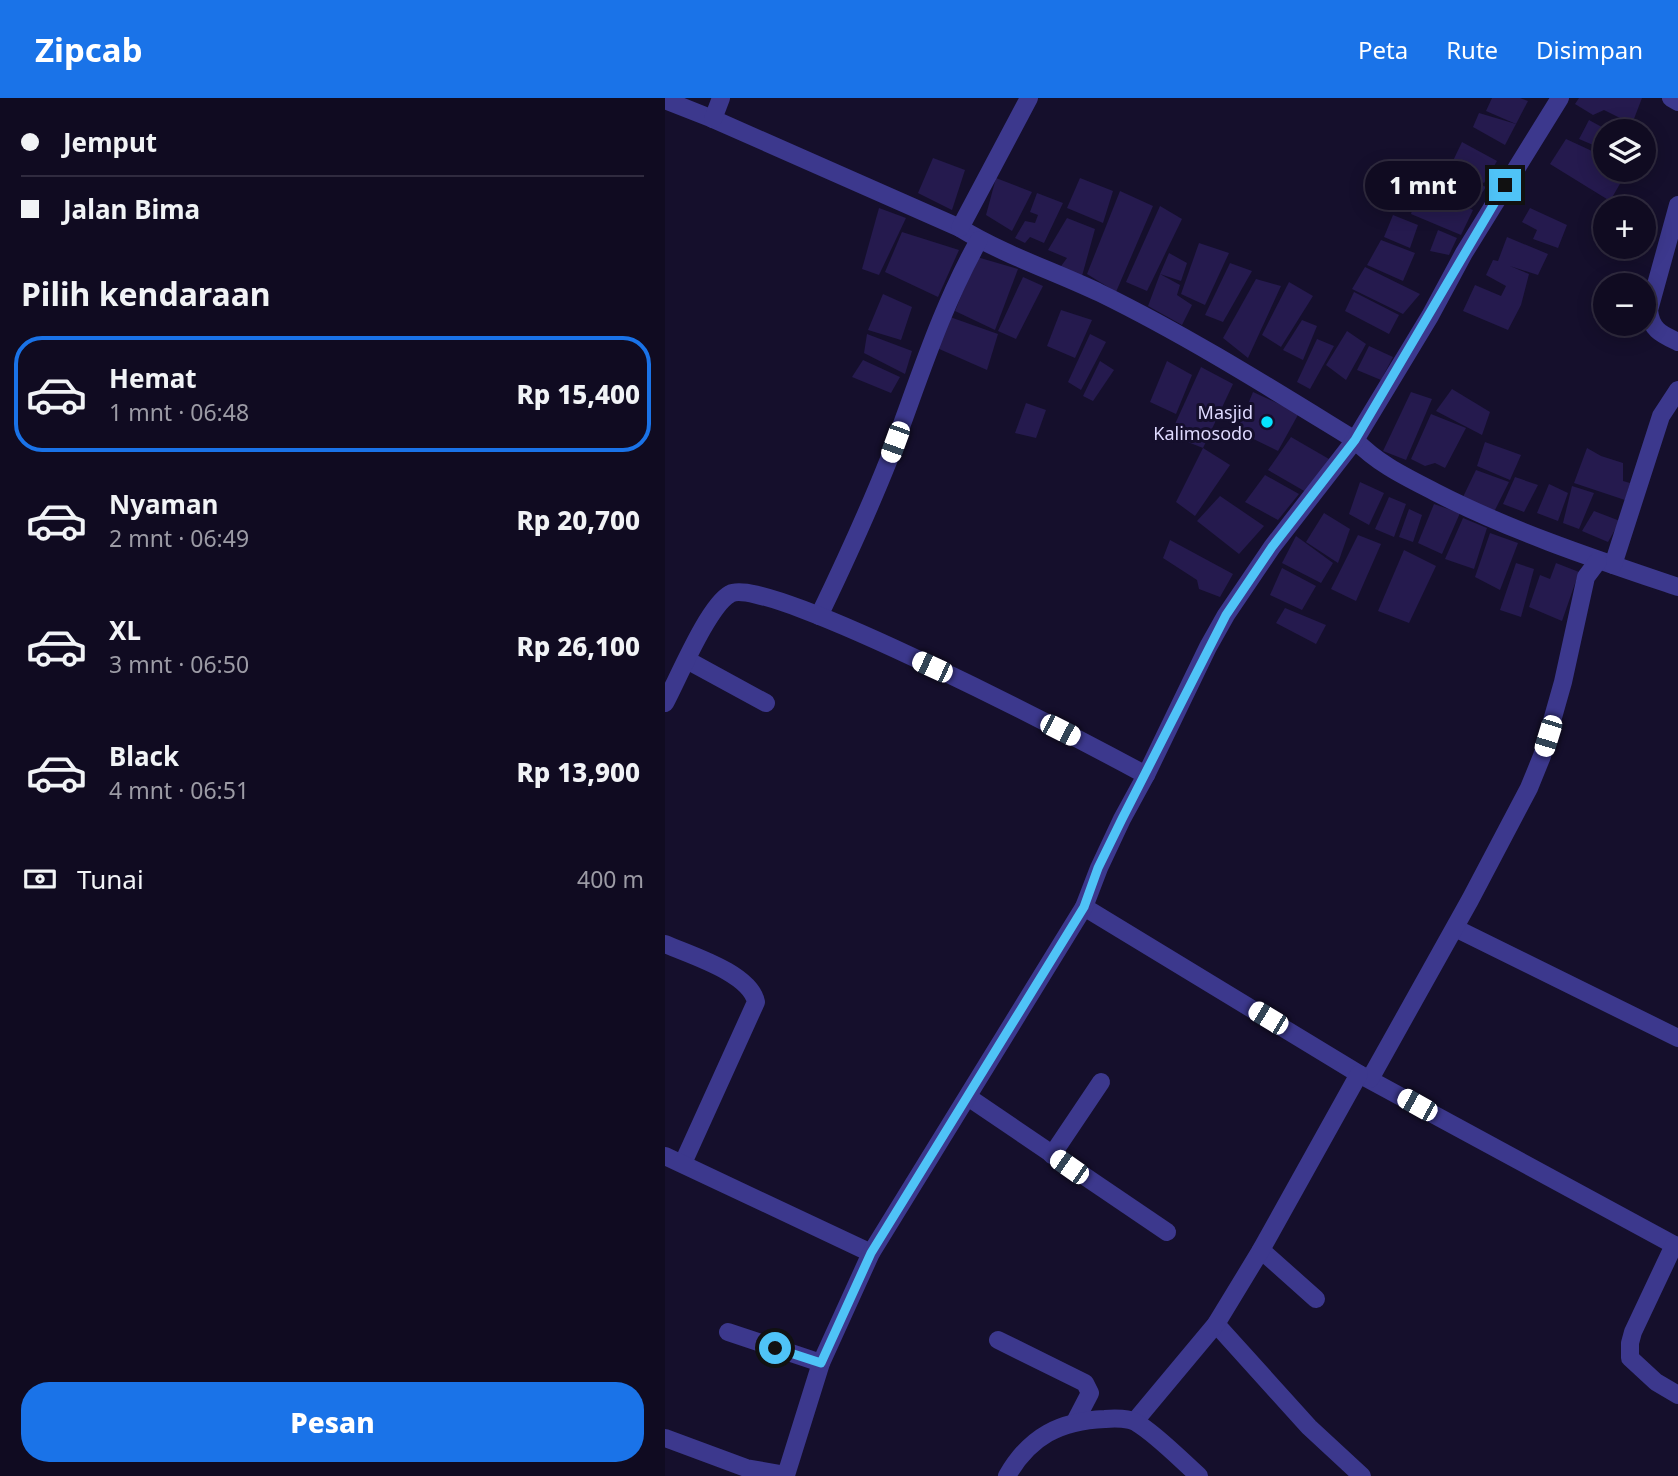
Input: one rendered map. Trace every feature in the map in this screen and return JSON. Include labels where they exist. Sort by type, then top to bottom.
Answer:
[{"type":"street","points":[[713,118],[721,98]]},
{"type":"street","points":[[960,228],[1029,98]]},
{"type":"street","points":[[665,1438],[746,1468],[786,1476],[821,1363],[871,1253],[1084,907],[1098,868],[1208,647],[1272,547],[1355,440],[1430,316],[1464,253],[1560,98]]},
{"type":"street","points":[[1671,98],[1678,102]]},
{"type":"street","points":[[665,100],[713,118],[1099,293],[1174,332],[1355,440],[1368,454],[1395,472],[1476,513],[1606,563],[1678,587]]},
{"type":"street","points":[[1678,205],[1649,310],[1650,322],[1657,331],[1678,342]]},
{"type":"street","points":[[819,616],[850,553],[888,460],[933,334],[959,276],[979,240]]},
{"type":"street","points":[[1135,1421],[1216,1324],[1455,928],[1529,788],[1542,755],[1563,682],[1586,576],[1606,563],[1661,416],[1678,390]]},
{"type":"street","points":[[665,703],[712,612],[730,594],[741,590],[819,616],[995,696],[1146,775]]},
{"type":"street","points":[[687,660],[766,703]]},
{"type":"street","points":[[1084,907],[1365,1077],[1676,1246],[1633,1332],[1630,1358],[1655,1382],[1678,1395]]},
{"type":"street","points":[[1455,928],[1678,1038]]},
{"type":"street","points":[[665,944],[737,978],[752,990],[756,1002],[683,1163]]},
{"type":"street","points":[[1052,1155],[1101,1082]]},
{"type":"street","points":[[968,1097],[1167,1232]]},
{"type":"street","points":[[665,1156],[871,1253]]},
{"type":"street","points":[[1261,1250],[1316,1299]]},
{"type":"street","points":[[1216,1324],[1309,1427],[1362,1476]]},
{"type":"street","points":[[728,1332],[821,1363]]},
{"type":"street","points":[[998,1340],[1085,1383],[1090,1392],[1076,1420]]},
{"type":"street","points":[[1007,1476],[1013,1464],[1028,1448],[1051,1430],[1076,1420],[1110,1419],[1135,1421],[1199,1476]]},
{"type":"building","points":[[1492,98],[1520,98],[1528,101],[1516,124],[1486,111]]},
{"type":"building","points":[[1579,98],[1642,98],[1634,119],[1622,119],[1604,110],[1593,115],[1575,104]]},
{"type":"building","points":[[1479,113],[1516,124],[1505,145],[1473,127]]},
{"type":"building","points":[[1589,120],[1593,122],[1593,145],[1579,139]]},
{"type":"building","points":[[1566,139],[1593,151],[1593,182],[1621,182],[1613,196],[1602,196],[1550,164]]},
{"type":"building","points":[[1462,142],[1497,161],[1484,183],[1451,165]]},
{"type":"building","points":[[933,158],[965,170],[952,210],[918,193]]},
{"type":"building","points":[[1448,170],[1486,187],[1473,206],[1435,191]]},
{"type":"building","points":[[996,178],[1032,192],[1012,231],[986,215]]},
{"type":"building","points":[[1080,178],[1113,191],[1103,223],[1067,208]]},
{"type":"building","points":[[1419,187],[1473,210],[1461,235],[1411,214]]},
{"type":"building","points":[[1120,191],[1153,206],[1116,292],[1087,274]]},
{"type":"building","points":[[1037,193],[1063,203],[1044,243],[1030,237],[1025,243],[1015,238],[1025,221],[1035,223],[1038,215],[1030,212]]},
{"type":"building","points":[[1160,206],[1182,219],[1147,291],[1126,282]]},
{"type":"building","points":[[879,208],[906,218],[879,275],[862,269]]},
{"type":"building","points":[[1530,208],[1567,225],[1558,248],[1533,239],[1537,230],[1522,222]]},
{"type":"building","points":[[1393,215],[1418,225],[1410,248],[1384,237]]},
{"type":"building","points":[[1067,218],[1095,229],[1082,276],[1059,269],[1067,258],[1048,250]]},
{"type":"building","points":[[1438,230],[1457,238],[1449,255],[1430,251]]},
{"type":"building","points":[[902,232],[959,250],[938,297],[885,272]]},
{"type":"building","points":[[1507,237],[1548,254],[1538,275],[1510,266],[1529,274],[1521,305],[1508,330],[1463,311],[1475,285],[1501,296],[1506,286],[1486,275],[1493,260],[1498,261]]},
{"type":"building","points":[[1381,240],[1415,253],[1403,281],[1367,265]]},
{"type":"building","points":[[1199,243],[1229,253],[1205,305],[1181,294]]},
{"type":"building","points":[[1169,253],[1187,263],[1181,281],[1160,274]]},
{"type":"building","points":[[977,257],[1018,269],[995,330],[955,311]]},
{"type":"building","points":[[1230,263],[1252,271],[1223,322],[1205,315]]},
{"type":"building","points":[[1365,267],[1420,294],[1403,314],[1352,289]]},
{"type":"building","points":[[1160,274],[1180,285],[1177,295],[1192,305],[1182,325],[1148,306]]},
{"type":"building","points":[[1023,277],[1043,286],[1016,339],[998,331]]},
{"type":"building","points":[[1256,279],[1281,286],[1248,358],[1223,338]]},
{"type":"building","points":[[1289,282],[1313,296],[1281,347],[1262,335]]},
{"type":"building","points":[[1354,292],[1399,315],[1389,334],[1345,311]]},
{"type":"building","points":[[883,294],[912,307],[901,340],[868,330]]},
{"type":"building","points":[[1061,310],[1092,320],[1075,358],[1047,346]]},
{"type":"building","points":[[950,317],[998,334],[987,370],[937,348]]},
{"type":"building","points":[[1302,320],[1317,326],[1303,360],[1283,350]]},
{"type":"building","points":[[1347,331],[1366,344],[1346,380],[1326,365]]},
{"type":"building","points":[[867,334],[912,351],[905,374],[864,353]]},
{"type":"building","points":[[1090,334],[1106,342],[1081,390],[1068,382]]},
{"type":"building","points":[[1317,339],[1334,346],[1310,389],[1297,382]]},
{"type":"building","points":[[1369,346],[1393,357],[1381,380],[1357,370]]},
{"type":"building","points":[[863,360],[900,377],[891,393],[852,377]]},
{"type":"building","points":[[1100,361],[1114,370],[1093,401],[1083,396]]},
{"type":"building","points":[[1167,361],[1192,375],[1176,414],[1150,402]]},
{"type":"building","points":[[1201,367],[1233,384],[1203,448],[1170,435]]},
{"type":"building","points":[[1452,389],[1490,412],[1482,435],[1436,411]]},
{"type":"building","name":"Masjid Kalimosodo","points":[[1253,392],[1299,413],[1278,451],[1237,431]]},
{"type":"building","points":[[1411,392],[1432,399],[1406,460],[1383,451]]},
{"type":"building","points":[[1026,403],[1046,410],[1036,438],[1015,433]]},
{"type":"building","points":[[1431,414],[1466,428],[1445,468],[1435,463],[1425,466],[1411,459]]},
{"type":"building","points":[[1291,437],[1329,459],[1306,492],[1268,470]]},
{"type":"building","points":[[1485,442],[1521,455],[1510,480],[1477,466]]},
{"type":"building","points":[[1203,448],[1230,465],[1195,516],[1176,502]]},
{"type":"building","points":[[1587,448],[1623,463],[1623,481],[1630,483],[1625,500],[1574,483]]},
{"type":"building","points":[[1476,470],[1509,482],[1494,512],[1463,497]]},
{"type":"building","points":[[1265,475],[1299,494],[1278,520],[1245,502]]},
{"type":"building","points":[[1515,477],[1538,485],[1524,512],[1503,504]]},
{"type":"building","points":[[1360,482],[1384,493],[1369,525],[1349,514]]},
{"type":"building","points":[[1549,484],[1568,493],[1558,521],[1537,513]]},
{"type":"building","points":[[1572,486],[1594,493],[1579,529],[1563,523]]},
{"type":"building","points":[[1220,496],[1264,526],[1239,554],[1197,521]]},
{"type":"building","points":[[1389,497],[1406,504],[1394,537],[1375,529]]},
{"type":"building","points":[[1434,504],[1460,513],[1442,554],[1418,543]]},
{"type":"building","points":[[1409,509],[1422,515],[1413,542],[1399,537]]},
{"type":"building","points":[[1594,511],[1620,521],[1608,542],[1582,531]]},
{"type":"building","points":[[1324,513],[1350,529],[1338,563],[1306,542]]},
{"type":"building","points":[[1463,518],[1487,528],[1474,569],[1445,559]]},
{"type":"building","points":[[1490,533],[1518,543],[1500,590],[1475,577]]},
{"type":"building","points":[[1358,535],[1381,544],[1356,601],[1331,589]]},
{"type":"building","points":[[1296,536],[1333,563],[1321,583],[1282,563]]},
{"type":"building","points":[[1170,540],[1233,574],[1220,597],[1199,589],[1197,580],[1163,558]]},
{"type":"building","points":[[1404,550],[1436,566],[1409,623],[1378,611]]},
{"type":"building","points":[[1516,563],[1534,569],[1521,617],[1500,610]]},
{"type":"building","points":[[1556,563],[1579,572],[1562,621],[1529,607],[1540,575],[1550,579]]},
{"type":"building","points":[[1282,568],[1316,586],[1302,610],[1270,595]]},
{"type":"building","points":[[1285,608],[1326,625],[1316,644],[1276,623]]},
{"type":"place","name":"Masjid Kalimosodo","points":[[1267,422]]},
{"type":"route","points":[[775,1348],[821,1363],[871,1253],[1084,907],[1098,868],[1226,615],[1272,547],[1355,440],[1505,185]]}]
